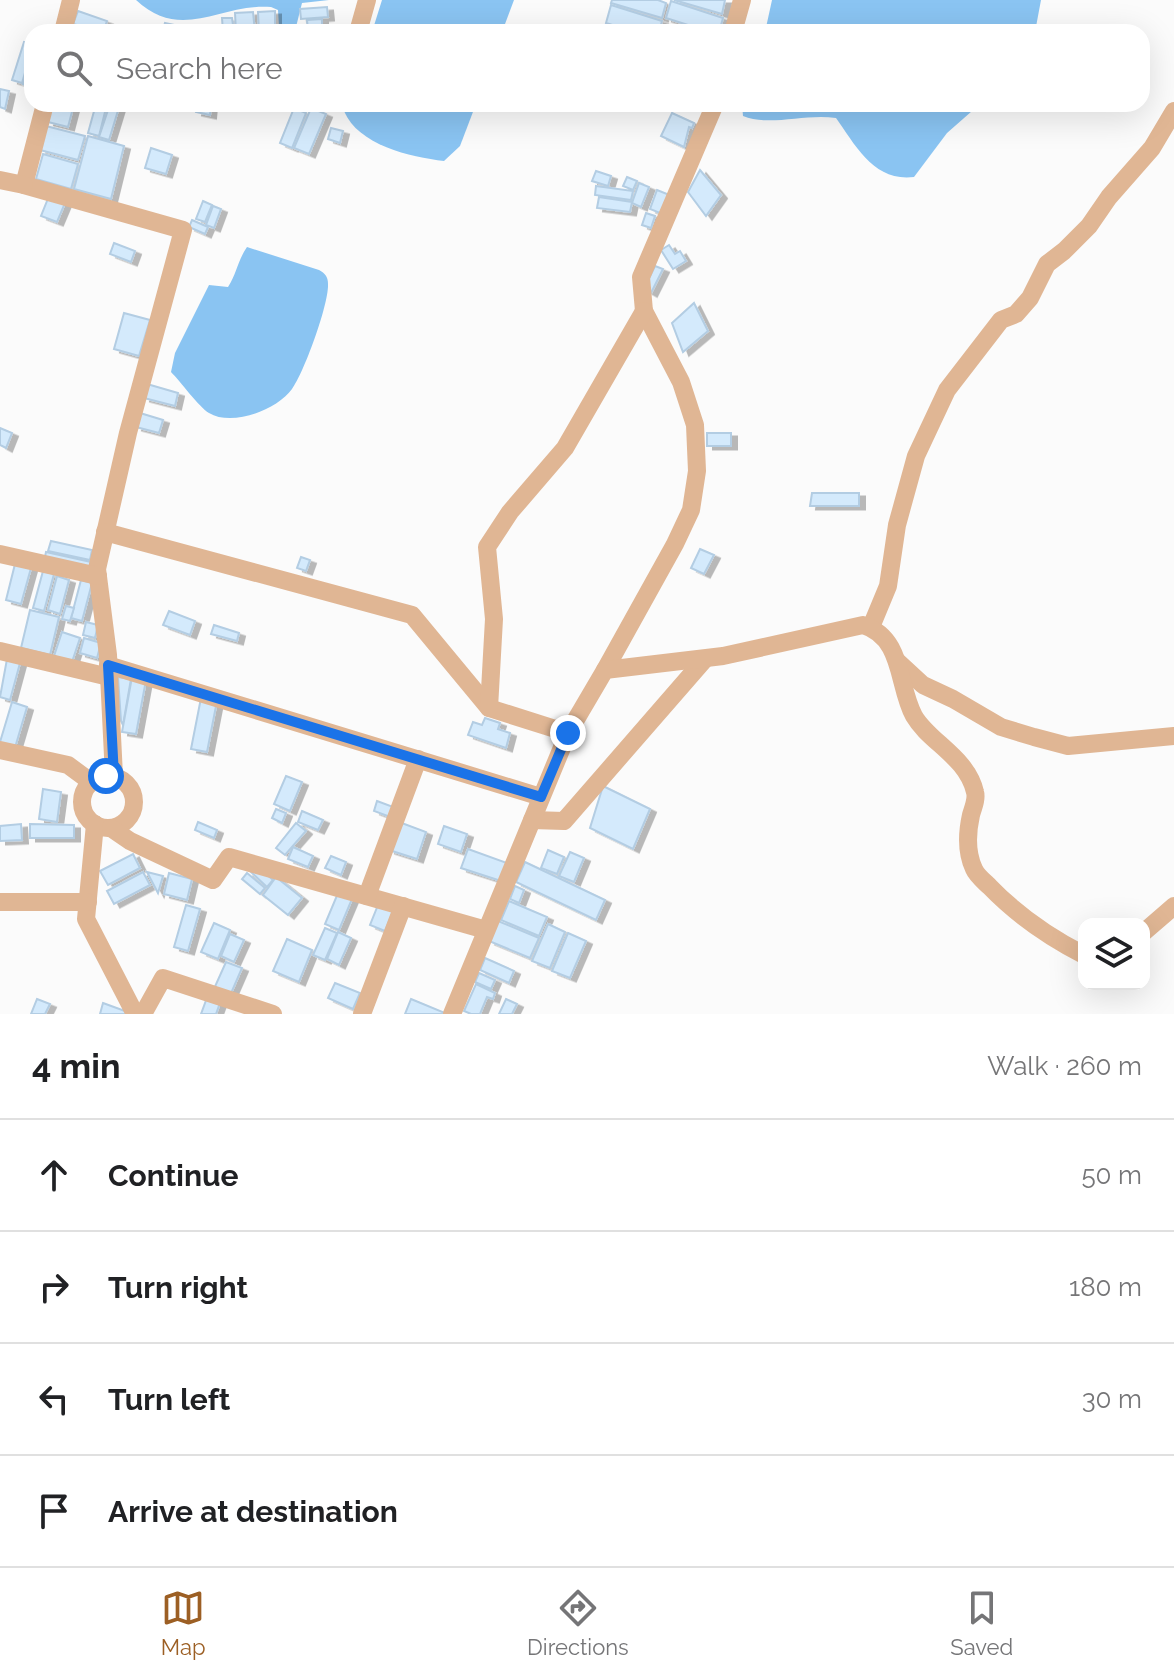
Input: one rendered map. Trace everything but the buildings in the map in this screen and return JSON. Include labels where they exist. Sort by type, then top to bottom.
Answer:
[{"type":"street","points":[[65,24],[71,0]]},
{"type":"street","points":[[360,24],[367,0]]},
{"type":"street","points":[[735,24],[742,0]]},
{"type":"street","points":[[871,627],[888,586],[897,525],[916,456],[947,390],[1001,320],[1016,314],[1030,298],[1047,264],[1089,226],[1109,197],[1152,148],[1174,111]]},
{"type":"street","points":[[24,185],[43,112]]},
{"type":"street","points":[[452,1014],[568,733],[675,544],[691,510],[697,471],[695,425],[681,382],[644,311],[641,277],[712,112]]},
{"type":"street","points":[[0,180],[183,230],[128,433],[97,569],[109,671],[114,776]]},
{"type":"street","points":[[489,708],[494,619],[487,547],[510,512],[565,448],[644,311]]},
{"type":"street","points":[[105,532],[412,615],[489,708],[568,733]]},
{"type":"street","points":[[0,554],[98,576]]},
{"type":"street","points":[[605,670],[704,660],[863,625],[871,627],[886,639],[917,721],[945,746],[969,776],[976,795],[968,828],[968,849],[975,871],[1008,905],[1038,929],[1078,952]]},
{"type":"street","points":[[0,651],[109,671],[541,797]]},
{"type":"street","points":[[532,820],[564,821],[704,660]]},
{"type":"street","points":[[896,660],[923,685],[1001,727],[1034,737],[1068,746],[1174,736]]},
{"type":"street","points":[[0,750],[68,765],[91,782]]},
{"type":"street","points":[[367,896],[418,759]]},
{"type":"street","points":[[103,826],[126,822],[134,808],[133,792],[114,776],[91,782],[83,796],[84,812],[103,826],[130,841],[213,880],[229,857],[486,930]]},
{"type":"street","points":[[103,826],[86,919],[135,1014]]},
{"type":"street","points":[[0,902],[88,902]]},
{"type":"street","points":[[362,1014],[403,906]]},
{"type":"street","points":[[1150,927],[1174,906]]},
{"type":"street","points":[[143,1014],[163,978],[273,1014]]},
{"type":"water","points":[[136,0],[329,0],[302,3],[297,24],[279,24],[278,10],[271,7],[252,7],[185,20],[169,19]]},
{"type":"water","points":[[382,0],[514,0],[505,24],[374,24]]},
{"type":"water","points":[[772,0],[1041,0],[1036,24],[767,24]]},
{"type":"water","points":[[345,112],[473,112],[460,146],[444,161],[386,147],[361,133]]},
{"type":"water","points":[[743,112],[971,112],[947,133],[914,177],[900,177],[877,168],[859,150],[836,118],[764,120],[743,116]]},
{"type":"water","points":[[247,247],[321,271],[327,279],[327,294],[303,369],[285,397],[254,414],[219,417],[205,410],[171,372],[175,353],[209,285],[228,287]]},
{"type":"route","points":[[106,776],[114,776],[108,665],[541,797],[568,733]]}]
